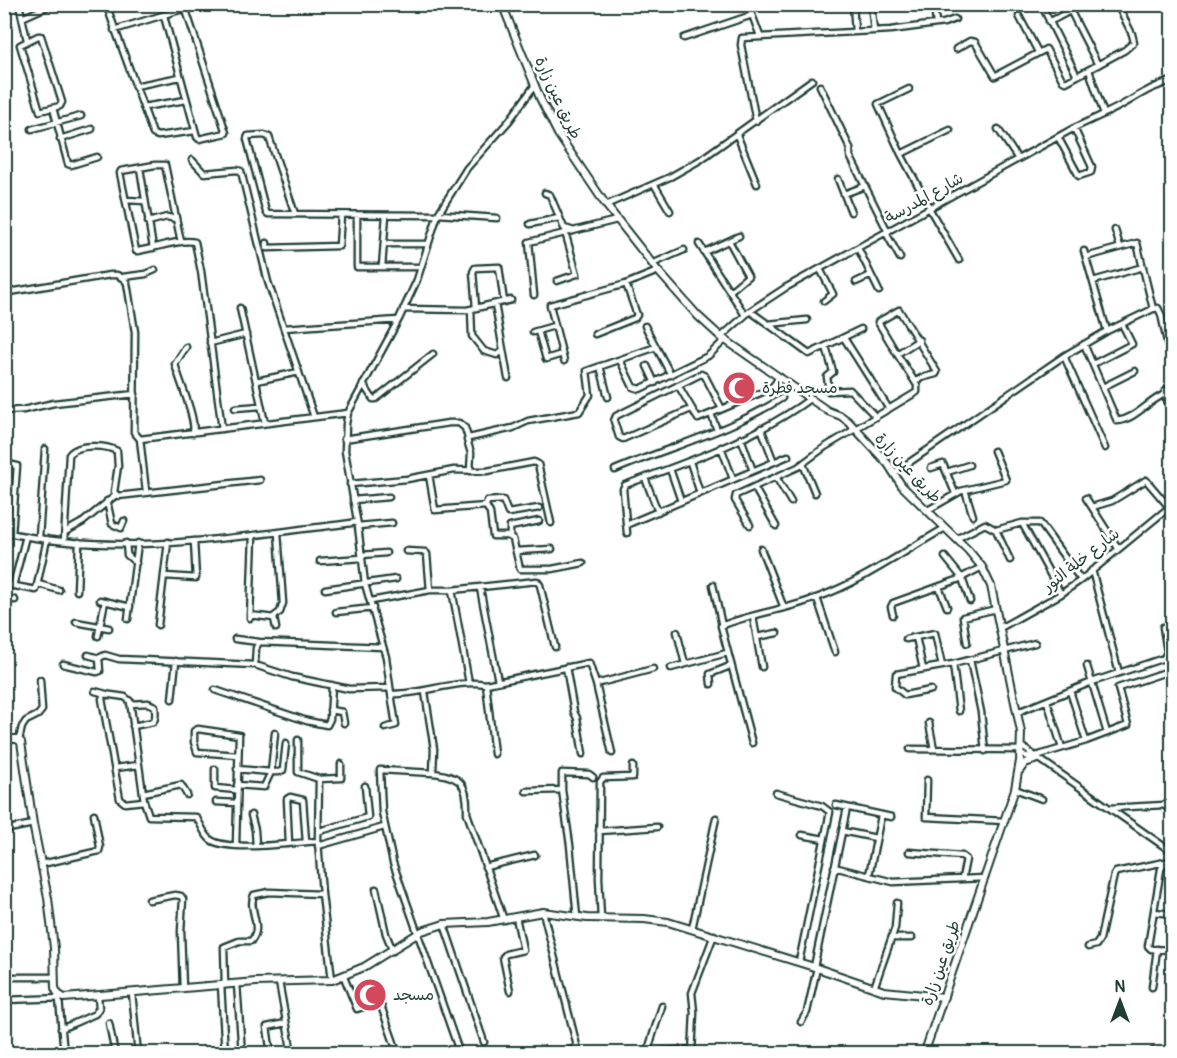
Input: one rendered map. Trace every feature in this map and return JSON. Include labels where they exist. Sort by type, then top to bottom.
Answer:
[{"type":"main road","name":"طريق عين زارة","points":[[502,4],[558,134],[606,205],[652,264],[698,316],[723,339],[828,411],[843,417],[894,473],[902,486],[982,567],[991,586],[1022,732],[1019,774],[1005,821],[924,1053]]},
{"type":"main road","points":[[4,739],[20,740],[22,744],[54,948],[56,991],[62,999],[237,984],[332,980],[344,977],[393,951],[418,934],[444,924],[504,920],[543,912],[601,919],[655,920],[714,935],[874,988],[944,997]]},
{"type":"main road","points":[[1019,774],[1025,762],[1038,758]]},
{"type":"street","points":[[19,4],[27,40]]},
{"type":"street","points":[[22,18],[53,4]]},
{"type":"street","points":[[748,4],[760,36]]},
{"type":"street","points":[[853,4],[855,32]]},
{"type":"street","points":[[871,4],[874,31]]},
{"type":"street","points":[[933,4],[936,24]]},
{"type":"street","points":[[1041,4],[1077,76]]},
{"type":"street","points":[[1067,4],[1098,65]]},
{"type":"street","points":[[956,49],[975,42],[995,76],[1038,52],[1048,50],[1065,82],[1125,50],[1134,42],[1117,4]]},
{"type":"street","points":[[107,5],[114,30],[155,135],[195,131]]},
{"type":"street","points":[[114,30],[164,16],[186,10],[226,133],[199,139],[186,100],[164,16]]},
{"type":"street","points":[[1048,22],[1070,11]]},
{"type":"street","points":[[684,38],[752,15]]},
{"type":"street","points":[[1019,16],[1038,52]]},
{"type":"street","points":[[756,121],[741,42],[745,37],[874,31],[936,24],[955,19]]},
{"type":"street","points":[[41,36],[62,102],[60,106],[39,110],[20,45],[27,40],[41,36]]},
{"type":"street","points":[[1089,70],[1104,114]]},
{"type":"street","points":[[135,86],[180,77]]},
{"type":"street","points":[[606,205],[700,160],[812,80]]},
{"type":"street","name":"شارع المدرسة","points":[[655,383],[708,356],[748,313],[785,288],[1074,128],[1125,104],[1146,91],[1173,81]]},
{"type":"street","points":[[385,728],[396,724],[389,688],[388,665],[365,584],[344,439],[348,413],[403,309],[421,267],[437,215],[467,168],[509,121],[535,85]]},
{"type":"street","points":[[820,86],[850,148],[850,156],[900,258]]},
{"type":"street","points":[[909,89],[878,104],[901,154],[959,260]]},
{"type":"street","points":[[143,107],[186,100]]},
{"type":"street","points":[[53,108],[69,165],[97,158]]},
{"type":"street","points":[[32,129],[81,116]]},
{"type":"street","points":[[1058,137],[1079,176],[1091,172],[1092,167],[1074,128]]},
{"type":"street","points":[[60,139],[92,129]]},
{"type":"street","points":[[999,129],[1018,159]]},
{"type":"street","points":[[901,154],[950,130]]},
{"type":"street","points":[[295,214],[269,138],[264,135],[248,136],[268,214],[437,215],[497,218]]},
{"type":"street","points":[[737,135],[758,184]]},
{"type":"street","points":[[192,160],[204,173],[241,171],[268,282],[314,417]]},
{"type":"street","points":[[181,242],[167,167],[155,165],[120,172],[136,250],[153,248],[181,242],[189,240],[195,242],[222,429]]},
{"type":"street","points":[[140,168],[153,248]]},
{"type":"street","points":[[838,179],[851,212]]},
{"type":"street","points":[[654,184],[670,211]]},
{"type":"street","points":[[844,194],[865,186]]},
{"type":"street","points":[[545,193],[550,195],[565,229],[574,230]]},
{"type":"street","points":[[126,200],[145,201]]},
{"type":"street","points":[[267,243],[267,248],[339,246],[341,215]]},
{"type":"street","points":[[357,215],[356,266],[361,268],[421,267]]},
{"type":"street","points":[[382,267],[386,215]]},
{"type":"street","points":[[148,222],[167,217],[176,219]]},
{"type":"street","points":[[530,224],[559,218]]},
{"type":"street","points":[[534,295],[528,243],[617,220]]},
{"type":"street","points":[[1115,230],[1120,248]]},
{"type":"street","points":[[557,281],[577,274],[565,232]]},
{"type":"street","points":[[704,252],[739,236]]},
{"type":"street","points":[[729,241],[748,276],[730,291]]},
{"type":"street","points":[[385,244],[428,244]]},
{"type":"street","points":[[699,244],[730,291],[748,313],[768,324],[808,354],[861,329]]},
{"type":"street","points":[[1086,257],[1138,244],[1154,309]]},
{"type":"street","points":[[858,248],[879,291]]},
{"type":"street","points":[[652,264],[684,250]]},
{"type":"street","points":[[1084,251],[1107,331]]},
{"type":"street","points":[[503,351],[497,355],[486,352],[472,336],[473,272],[475,268],[499,267],[504,302]]},
{"type":"street","points":[[1093,281],[1143,267]]},
{"type":"street","points":[[820,269],[833,294],[824,301]]},
{"type":"street","points":[[4,293],[110,275],[123,277],[147,274],[155,270]]},
{"type":"street","points":[[564,361],[550,304],[626,284],[658,271]]},
{"type":"street","points":[[856,282],[871,275]]},
{"type":"street","points":[[123,277],[127,283],[134,321],[136,354],[134,432],[140,438],[146,491]]},
{"type":"street","points":[[595,334],[635,318],[637,315],[626,284]]},
{"type":"street","points":[[403,309],[473,309],[511,300]]},
{"type":"street","points":[[495,304],[508,378]]},
{"type":"street","points":[[240,308],[265,423]]},
{"type":"street","points":[[894,473],[1064,356],[1107,331],[1154,309],[1158,308],[1161,314],[1173,365]]},
{"type":"street","points":[[750,525],[735,498],[736,495],[803,464],[820,450],[916,392],[918,389],[915,382],[878,323],[900,310],[937,372],[915,382]]},
{"type":"street","points":[[284,328],[398,320]]},
{"type":"street","points":[[768,324],[807,320]]},
{"type":"street","points":[[1093,364],[1132,344],[1122,324]]},
{"type":"street","points":[[554,326],[535,332],[546,359],[562,354]]},
{"type":"street","points":[[645,326],[671,375]]},
{"type":"street","points":[[210,343],[246,334]]},
{"type":"street","points":[[844,338],[889,409]]},
{"type":"street","points":[[897,354],[919,340]]},
{"type":"street","points":[[1084,344],[1119,422],[1146,408],[1156,397],[1165,394]]},
{"type":"street","points":[[826,346],[833,372],[826,377],[829,391],[850,390],[876,417]]},
{"type":"street","points":[[186,347],[175,364],[193,418],[193,433]]},
{"type":"street","points":[[468,438],[513,428],[528,421],[579,412],[590,395],[587,371],[656,347]]},
{"type":"street","points":[[363,384],[372,399],[376,399],[433,354]]},
{"type":"street","points":[[1064,356],[1105,448]]},
{"type":"street","points":[[620,360],[634,389],[655,383],[647,366]]},
{"type":"street","points":[[600,366],[608,397]]},
{"type":"street","points":[[1103,387],[1135,371]]},
{"type":"street","points":[[256,381],[299,372]]},
{"type":"street","points":[[691,409],[623,439],[619,437],[614,421],[615,416],[704,374],[722,409]]},
{"type":"street","points":[[678,385],[698,419],[770,389],[780,377]]},
{"type":"street","points":[[1170,412],[1165,394],[1166,389],[1173,387]]},
{"type":"street","points":[[4,411],[135,394]]},
{"type":"street","points":[[615,470],[698,439],[758,412],[782,398]]},
{"type":"street","points":[[627,533],[624,487],[690,462],[741,438],[811,399]]},
{"type":"street","points":[[235,408],[261,406]]},
{"type":"street","points":[[140,438],[348,413]]},
{"type":"street","points":[[711,414],[717,430]]},
{"type":"street","points":[[344,439],[459,423],[465,428],[468,438],[471,453],[470,471]]},
{"type":"street","points":[[761,428],[774,462]]},
{"type":"street","points":[[741,438],[753,471]]},
{"type":"street","points":[[64,541],[69,455],[74,449],[82,446],[116,450],[118,460],[114,489],[116,495]]},
{"type":"street","points":[[721,447],[733,479]]},
{"type":"street","points":[[39,537],[45,449]]},
{"type":"street","points":[[928,510],[956,493],[1006,480],[994,451]]},
{"type":"street","points":[[626,525],[788,456]]},
{"type":"street","points":[[350,484],[454,470],[488,471],[536,462],[551,523]]},
{"type":"street","points":[[690,462],[700,493]]},
{"type":"street","points":[[4,463],[17,466],[12,534]]},
{"type":"street","points":[[803,464],[815,493]]},
{"type":"street","points":[[931,468],[943,464],[956,493]]},
{"type":"street","points":[[946,472],[969,465]]},
{"type":"street","points":[[670,469],[681,501]]},
{"type":"street","points":[[429,475],[435,510],[486,506]]},
{"type":"street","points":[[776,477],[792,502]]},
{"type":"street","points":[[645,478],[658,512]]},
{"type":"street","points":[[65,532],[83,522],[116,495],[260,480]]},
{"type":"street","points":[[1092,507],[1112,501],[1146,480],[1171,506]]},
{"type":"street","points":[[754,487],[776,526]]},
{"type":"street","points":[[965,490],[973,516]]},
{"type":"street","points":[[353,500],[388,497]]},
{"type":"street","points":[[1086,498],[1118,548]]},
{"type":"street","points":[[486,506],[487,501],[503,500],[507,513],[539,508]]},
{"type":"street","points":[[107,501],[112,524],[121,528],[124,521]]},
{"type":"street","points":[[486,506],[490,513],[493,536],[510,537]]},
{"type":"street","name":"شارع خلة النور","points":[[1000,628],[1061,594],[1171,506]]},
{"type":"street","points":[[522,511],[524,524]]},
{"type":"street","points":[[539,520],[510,527],[510,537],[513,539],[519,567],[522,569],[552,569],[583,563]]},
{"type":"street","points":[[4,532],[64,541],[138,543],[194,541],[357,524],[392,523]]},
{"type":"street","points":[[996,530],[1022,523],[1040,523],[1081,579]]},
{"type":"street","points":[[1022,523],[1061,594]]},
{"type":"street","points":[[956,539],[985,524],[996,530],[1010,560]]},
{"type":"street","points":[[722,626],[817,598],[867,575],[945,528]]},
{"type":"street","points":[[253,536],[250,616],[272,618],[280,612],[283,603],[278,533]]},
{"type":"street","points":[[13,586],[26,536]]},
{"type":"street","points":[[4,584],[36,590],[47,539]]},
{"type":"street","points":[[165,576],[194,578],[196,576],[194,541]]},
{"type":"street","points":[[77,591],[79,542]]},
{"type":"street","points":[[158,625],[168,542]]},
{"type":"street","points":[[126,543],[127,555],[136,563]]},
{"type":"street","points":[[128,619],[138,543]]},
{"type":"street","points":[[516,550],[552,549]]},
{"type":"street","points":[[761,549],[784,608]]},
{"type":"street","points":[[406,551],[428,554],[430,590]]},
{"type":"street","points":[[320,561],[386,553]]},
{"type":"street","points":[[945,557],[962,578],[970,601]]},
{"type":"street","points":[[892,615],[892,603],[962,578],[982,567]]},
{"type":"street","points":[[1092,570],[1119,673]]},
{"type":"street","points":[[325,589],[396,579]]},
{"type":"street","points":[[371,601],[430,590],[480,588],[537,581],[540,585],[555,647]]},
{"type":"street","points":[[39,584],[59,590]]},
{"type":"street","points":[[713,585],[721,630],[752,742]]},
{"type":"street","points":[[939,586],[947,607]]},
{"type":"street","points":[[480,588],[498,681]]},
{"type":"street","points":[[452,590],[469,683]]},
{"type":"street","points":[[4,598],[15,600]]},
{"type":"street","points":[[817,598],[835,652]]},
{"type":"street","points":[[98,636],[103,601],[130,607]]},
{"type":"street","points":[[336,612],[373,608]]},
{"type":"street","points":[[967,643],[963,617],[996,609]]},
{"type":"street","points":[[753,617],[762,667]]},
{"type":"street","points":[[272,618],[275,620],[276,628]]},
{"type":"street","points":[[76,622],[109,628]]},
{"type":"street","points":[[1018,712],[1092,682],[1164,658],[1167,652],[1163,627]]},
{"type":"street","points":[[677,632],[686,664]]},
{"type":"street","points":[[757,637],[777,633]]},
{"type":"street","points":[[906,639],[937,634],[942,666]]},
{"type":"street","points":[[916,637],[923,669]]},
{"type":"street","points":[[235,639],[383,647]]},
{"type":"street","points":[[255,665],[256,648],[259,642]]},
{"type":"street","points":[[931,690],[905,695],[895,687],[896,674],[953,664],[1035,643]]},
{"type":"street","points":[[671,668],[727,653]]},
{"type":"street","points":[[88,656],[99,658],[102,655],[109,655],[119,659],[255,665],[292,677],[349,689],[389,688]]},
{"type":"street","points":[[63,664],[97,672],[100,670],[99,658]]},
{"type":"street","points":[[970,660],[981,712],[985,751]]},
{"type":"street","points":[[172,699],[176,662]]},
{"type":"street","points":[[391,694],[425,692],[469,683],[486,684],[590,663],[612,753]]},
{"type":"street","points":[[953,664],[959,711]]},
{"type":"street","points":[[711,684],[710,674],[730,666]]},
{"type":"street","points":[[1087,666],[1107,733]]},
{"type":"street","points":[[566,667],[583,754]]},
{"type":"street","points":[[596,684],[653,669]]},
{"type":"street","points":[[1021,750],[1038,758],[1128,725],[1118,688],[1173,670]]},
{"type":"street","points":[[20,740],[21,729],[26,721],[41,712],[40,680]]},
{"type":"street","points":[[486,684],[494,754]]},
{"type":"street","points":[[214,690],[324,725],[328,724],[332,685]]},
{"type":"street","points":[[1070,691],[1086,741]]},
{"type":"street","points":[[95,692],[129,699],[144,801],[149,816],[196,817],[209,839],[222,845],[318,843],[384,826]]},
{"type":"street","points":[[425,692],[434,749],[433,773]]},
{"type":"street","points":[[106,694],[102,699],[122,802],[144,801]]},
{"type":"street","points":[[1047,701],[1062,748]]},
{"type":"street","points":[[130,704],[148,703],[154,706],[156,718],[153,722],[133,726]]},
{"type":"street","points":[[330,710],[342,712],[344,723]]},
{"type":"street","points":[[929,723],[934,749]]},
{"type":"street","points":[[237,845],[239,737],[238,734],[198,729],[194,731],[197,752],[238,755]]},
{"type":"street","points":[[215,769],[214,788],[264,787],[271,772],[275,734]]},
{"type":"street","points":[[298,740],[298,772],[319,779],[341,778],[341,764]]},
{"type":"street","points":[[237,769],[271,772],[283,770],[286,743]]},
{"type":"street","points":[[910,749],[1021,750],[1038,758],[1173,852]]},
{"type":"street","points":[[114,768],[139,765]]},
{"type":"street","points":[[601,919],[599,831],[601,779],[633,777],[633,766]]},
{"type":"street","points":[[460,1053],[393,863],[384,826],[380,770],[433,773],[455,777],[462,784],[467,802],[466,813],[504,920]]},
{"type":"street","points":[[577,917],[561,773],[589,774],[593,777]]},
{"type":"street","points":[[319,779],[320,831],[318,843],[332,980]]},
{"type":"street","points":[[927,780],[926,817],[1005,821]]},
{"type":"street","points":[[143,793],[181,785],[187,795]]},
{"type":"street","points":[[320,831],[368,817],[365,786]]},
{"type":"street","points":[[1015,789],[1042,800]]},
{"type":"street","points":[[526,792],[562,790]]},
{"type":"street","points":[[776,793],[829,809],[830,814],[799,962]]},
{"type":"street","points":[[289,844],[287,799],[290,797],[303,800],[306,842]]},
{"type":"street","points":[[1110,808],[1164,805],[1173,800]]},
{"type":"street","points":[[216,802],[237,803]]},
{"type":"street","points":[[836,805],[891,818]]},
{"type":"street","points":[[1164,805],[1173,812]]},
{"type":"street","points":[[801,1022],[807,1012],[847,808]]},
{"type":"street","points":[[42,864],[99,851],[94,814]]},
{"type":"street","points":[[251,815],[256,846]]},
{"type":"street","points":[[869,875],[881,816]]},
{"type":"street","points":[[692,929],[716,818]]},
{"type":"street","points":[[4,830],[33,824]]},
{"type":"street","points":[[599,831],[657,827]]},
{"type":"street","points":[[842,831],[876,838]]},
{"type":"street","points":[[802,835],[824,839]]},
{"type":"street","points":[[909,852],[965,857],[962,879]]},
{"type":"street","points":[[485,867],[535,855]]},
{"type":"street","points":[[1088,947],[1096,945],[1100,939],[1116,872],[1173,859]]},
{"type":"street","points":[[1165,862],[1161,869],[1148,946],[1157,950],[1173,950]]},
{"type":"street","points":[[834,867],[893,882],[985,878]]},
{"type":"street","points":[[376,889],[386,933],[393,951]]},
{"type":"street","points":[[225,1053],[224,947],[239,941],[251,941],[255,936],[252,900],[254,895],[268,892],[322,894]]},
{"type":"street","points":[[149,900],[175,895],[183,899],[181,931],[183,989]]},
{"type":"street","points":[[874,988],[892,938],[896,923],[897,903]]},
{"type":"street","points":[[543,912],[579,1053]]},
{"type":"street","points":[[1154,912],[1173,914]]},
{"type":"street","points":[[510,991],[503,960],[506,954],[523,951],[516,917]]},
{"type":"street","points":[[444,924],[484,1042]]},
{"type":"street","points":[[662,1006],[648,1050],[651,1052],[694,1052],[692,993],[714,935]]},
{"type":"street","points":[[892,938],[912,938]]},
{"type":"street","points":[[1152,987],[1157,950]]},
{"type":"street","points":[[4,977],[54,977]]},
{"type":"street","points":[[344,977],[357,1009],[380,1003],[398,1053]]},
{"type":"street","points":[[279,982],[292,1053]]},
{"type":"street","points":[[237,984],[242,1053]]},
{"type":"street","points":[[132,993],[137,1053]]},
{"type":"street","points":[[61,1029],[95,1014],[99,1008],[98,996]]},
{"type":"street","points":[[4,1000],[62,999],[61,1029],[64,1053]]},
{"type":"street","points":[[109,1023],[115,1053]]},
{"type":"street","points":[[271,1053],[267,1027],[286,1023]]},
{"type":"street","points":[[562,1053],[577,1047]]},
{"type":"place","name":"مسجد فطرة","points":[[739,388]]},
{"type":"place","name":"مسجد","points":[[370,995]]}]
